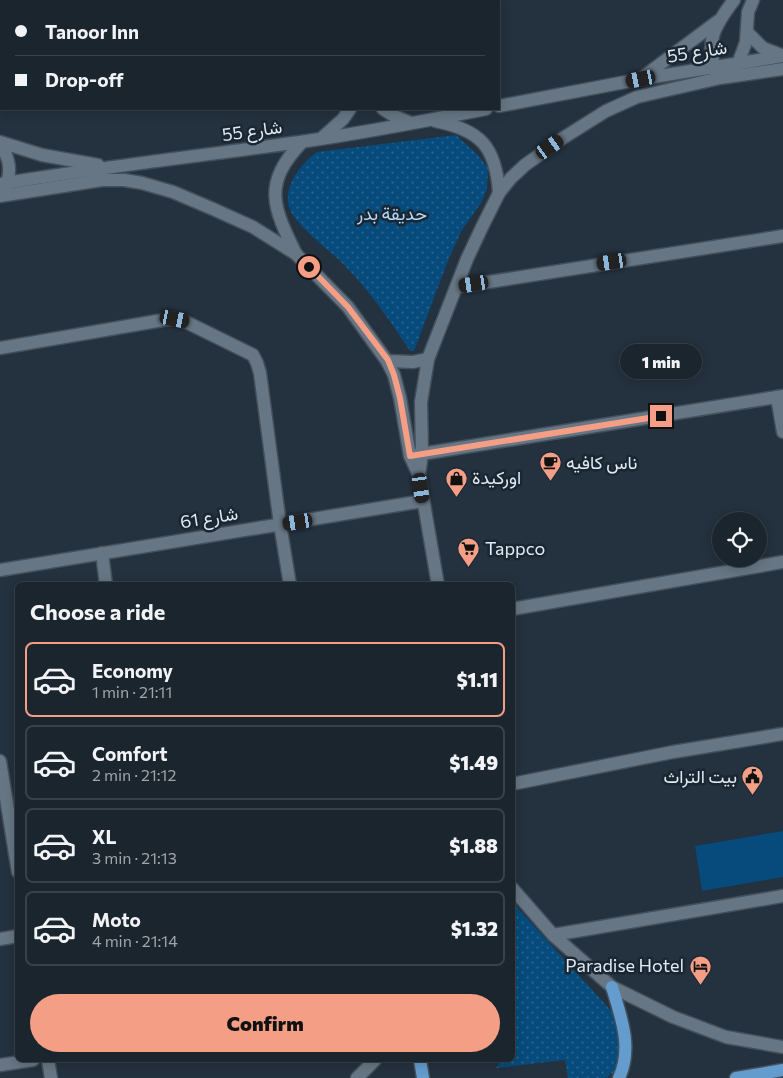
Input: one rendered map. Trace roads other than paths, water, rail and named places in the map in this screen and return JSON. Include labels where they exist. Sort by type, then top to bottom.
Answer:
[{"type":"main road","points":[[612,987],[626,1046],[624,1067],[619,1078]]},
{"type":"main road","points":[[420,1062],[423,1078]]},
{"type":"main road","points":[[736,1078],[783,1070]]},
{"type":"street","points":[[641,79],[718,21],[734,0]]},
{"type":"street","points":[[734,76],[746,42],[748,12],[753,0]]},
{"type":"street","points":[[717,72],[711,44],[718,21]]},
{"type":"street","points":[[747,32],[763,48],[783,56]]},
{"type":"street","name":"شارع 55","points":[[500,106],[641,79],[717,72],[739,63],[783,56]]},
{"type":"street","points":[[416,455],[421,402],[428,359],[467,259],[499,193],[511,178],[525,165],[563,138],[606,111],[638,97],[717,72],[734,76],[783,69]]},
{"type":"street","points":[[320,139],[343,120],[349,110]]},
{"type":"street","points":[[385,110],[411,123]]},
{"type":"street","name":"شارع 55","points":[[2,190],[320,139],[481,110]]},
{"type":"street","points":[[429,120],[455,125],[479,139],[486,147],[497,168],[499,193]]},
{"type":"street","points":[[0,142],[42,156],[112,173],[181,196],[253,227],[296,254],[348,307],[388,360],[394,375],[416,455],[437,582]]},
{"type":"street","points":[[296,254],[278,215],[275,203],[280,172],[289,156],[302,142]]},
{"type":"street","points":[[0,146],[8,156],[9,173],[2,190]]},
{"type":"street","points":[[456,286],[783,236]]},
{"type":"street","points":[[0,348],[175,319],[186,322],[253,355],[260,373],[290,582]]},
{"type":"street","points":[[388,360],[413,362],[428,359]]},
{"type":"street","points":[[416,455],[780,397],[783,432]]},
{"type":"street","name":"شارع 61","points":[[0,570],[423,501]]},
{"type":"street","points":[[102,554],[106,582]]},
{"type":"street","points":[[515,608],[783,562]]},
{"type":"street","points":[[515,783],[673,752],[783,734]]},
{"type":"street","points":[[0,761],[15,852]]},
{"type":"street","points":[[515,891],[553,935],[612,987],[673,1017],[726,1037],[783,1047]]},
{"type":"street","points":[[553,935],[783,896]]},
{"type":"street","points":[[0,939],[15,936]]},
{"type":"street","points":[[0,1065],[20,1062]]},
{"type":"street","points":[[48,1062],[50,1078]]},
{"type":"street","points":[[356,1078],[373,1062]]},
{"type":"place","name":"ناس كافيه","points":[[550,482]]},
{"type":"place","name":"اوركيدة","points":[[456,497]]},
{"type":"place","name":"Tappco","points":[[469,568]]},
{"type":"place","name":"بيت التراث","points":[[753,796]]},
{"type":"place","name":"Paradise Hotel","points":[[700,985]]},
{"type":"park label","name":"حديقة بدر","points":[[392,214]]}]
